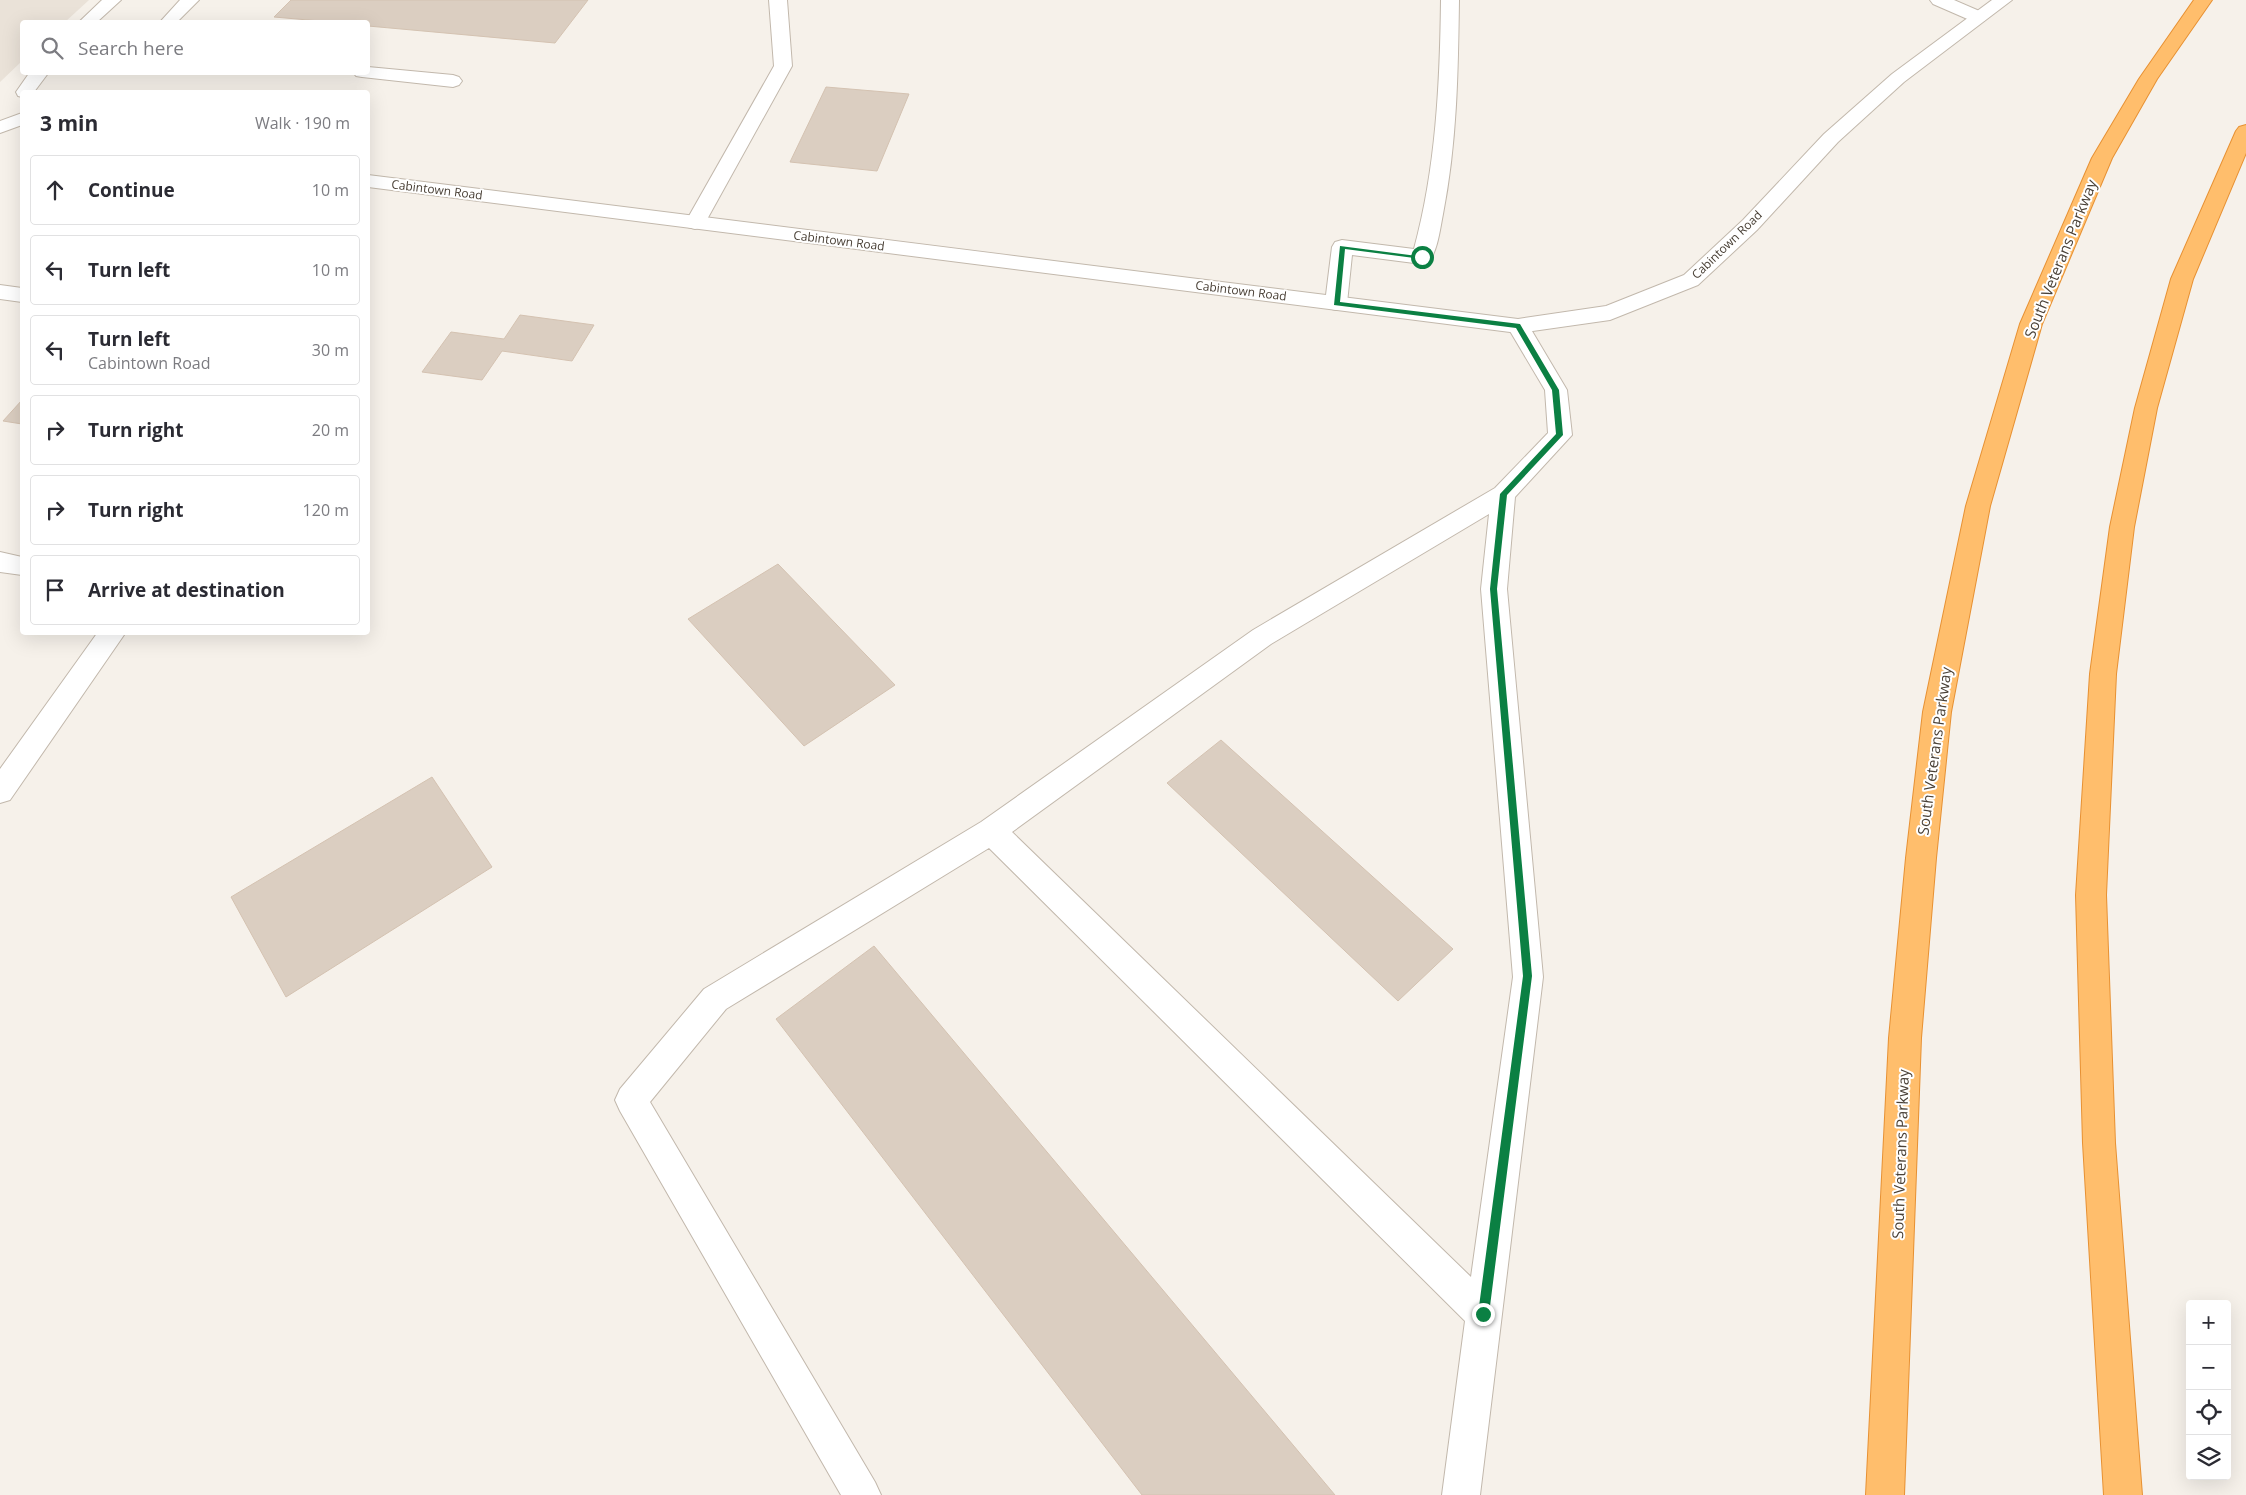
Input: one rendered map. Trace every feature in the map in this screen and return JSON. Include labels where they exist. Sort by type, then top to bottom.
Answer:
[{"type":"highway","name":"South Veterans Parkway","points":[[1885,1495],[1906,1038],[1921,858],[1937,712],[1978,506],[2032,324],[2102,158],[2148,79],[2203,0]]},
{"type":"highway","points":[[2123,1495],[2099,1144],[2091,895],[2103,674],[2122,527],[2146,408],[2182,279],[2246,131]]},
{"type":"street","points":[[89,20],[112,0]]},
{"type":"street","points":[[170,20],[190,0]]},
{"type":"street","points":[[695,223],[783,66],[778,0]]},
{"type":"street","points":[[1336,304],[1342,247],[1422,257],[1440,189],[1446,134],[1450,0]]},
{"type":"street","points":[[1939,0],[1978,17]]},
{"type":"street","name":"Cabintown Road","points":[[370,181],[1518,326],[1610,313],[1691,280],[1750,225],[1831,138],[1898,78],[2003,0]]},
{"type":"street","points":[[370,73],[453,81]]},
{"type":"street","points":[[26,90],[38,75]]},
{"type":"street","points":[[0,127],[20,120]]},
{"type":"street","points":[[0,292],[20,295]]},
{"type":"street","points":[[862,1495],[631,1100],[715,999],[991,830],[1262,637],[1503,494],[1560,435],[1556,390],[1518,326]]},
{"type":"street","points":[[1461,1495],[1528,976],[1494,589],[1503,494]]},
{"type":"street","points":[[0,562],[20,566]]},
{"type":"street","points":[[0,791],[111,635]]},
{"type":"street","points":[[991,830],[1483,1314]]},
{"type":"shaded area","points":[[0,0],[89,0],[67,20],[20,20],[20,63],[0,82]]},
{"type":"building","points":[[291,0],[588,0],[555,43],[370,26],[370,20],[308,20],[274,17]]},
{"type":"building","points":[[826,87],[909,94],[877,171],[790,162]]},
{"type":"building","points":[[520,315],[594,325],[572,361],[502,351],[482,380],[422,372],[451,332],[504,339]]},
{"type":"building","points":[[20,402],[20,424],[3,421]]},
{"type":"building","points":[[778,564],[895,685],[804,746],[688,619]]},
{"type":"building","points":[[1221,740],[1453,949],[1398,1001],[1167,783]]},
{"type":"building","points":[[432,777],[492,867],[286,997],[231,897]]},
{"type":"building","points":[[874,946],[1335,1495],[1142,1495],[776,1019]]},
{"type":"route","points":[[1422,257],[1342,247],[1336,304],[1518,326],[1556,390],[1560,435],[1503,494],[1494,589],[1528,976],[1483,1314]]}]
